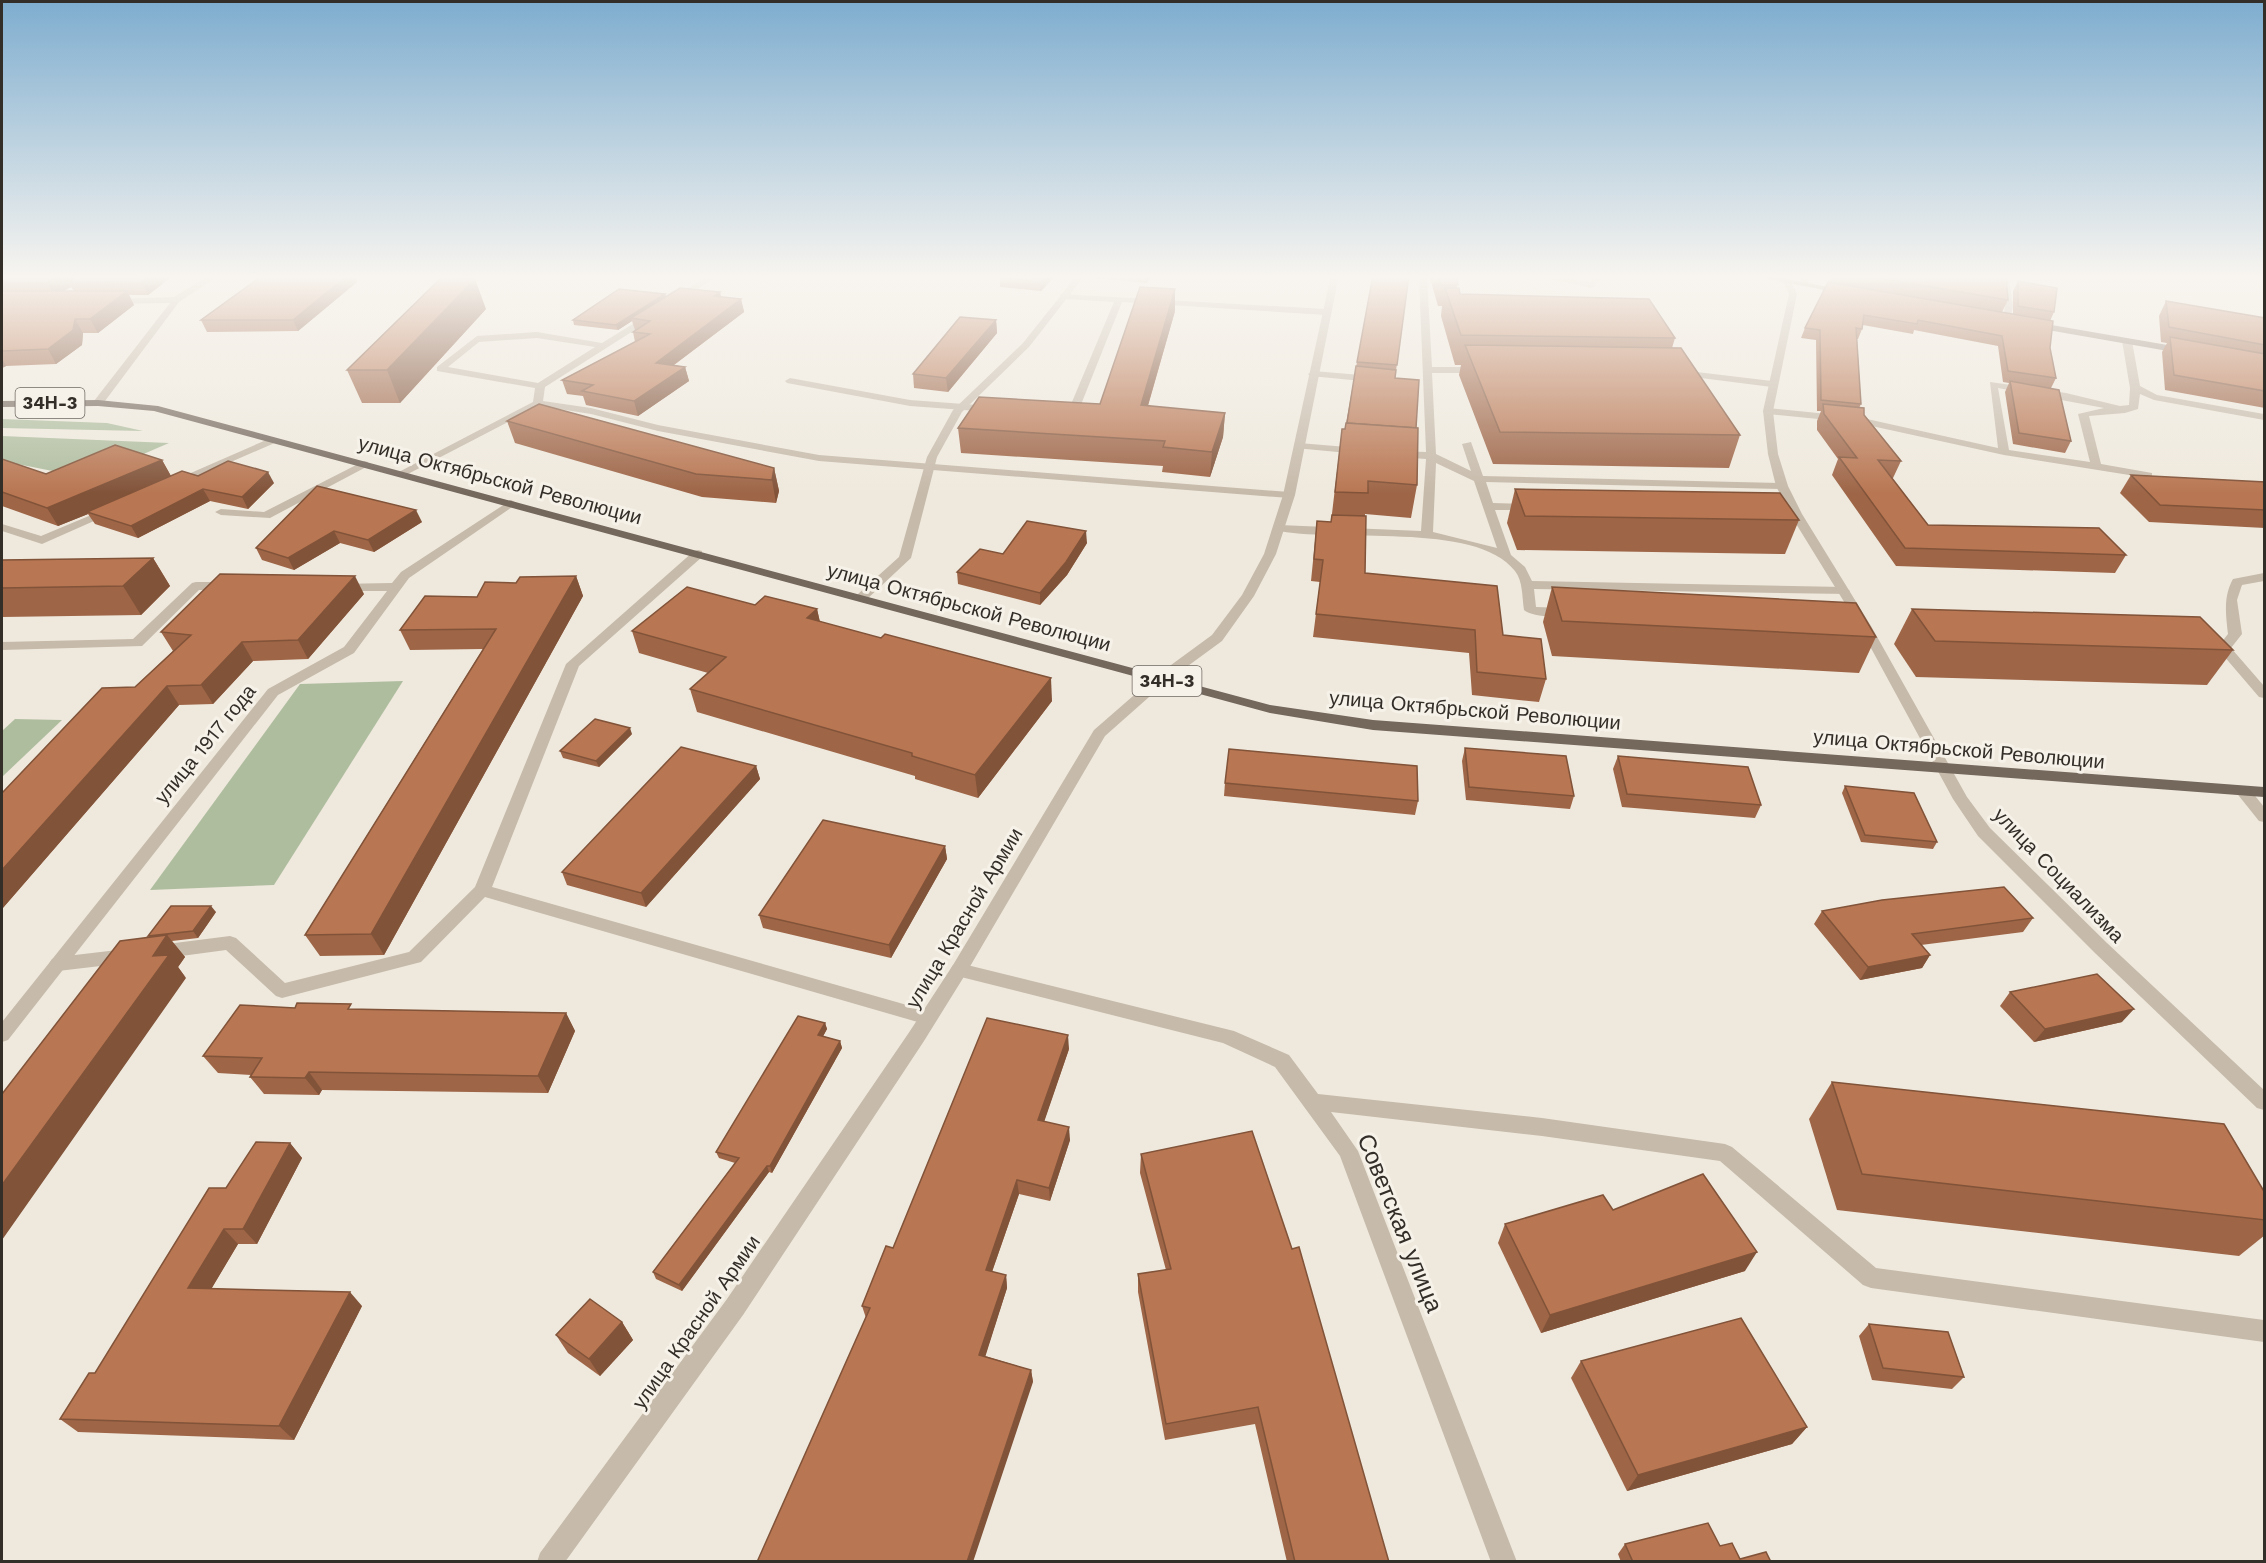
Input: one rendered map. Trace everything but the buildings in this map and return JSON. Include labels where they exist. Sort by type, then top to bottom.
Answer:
[{"type":"main road","points":[[2167,348],[2196,353]]},
{"type":"main road","name":"улица Октябрьской Революции","points":[[2,404],[98,403],[154,408],[862,597],[1270,709],[1373,725],[2265,792]]},
{"type":"street","points":[[98,403],[140,348]]},
{"type":"street","points":[[466,348],[440,369],[540,386],[600,348]]},
{"type":"street","points":[[862,597],[905,558],[932,457],[961,408],[1023,348]]},
{"type":"street","points":[[1050,411],[1073,412],[1099,348]]},
{"type":"street","name":"улица Красной Армии","points":[[549,1562],[735,1307],[928,1018],[959,970],[1098,733],[1161,679],[1217,638],[1248,596],[1270,554],[1289,495],[1318,348]]},
{"type":"street","points":[[1427,535],[1431,456],[1427,383],[1428,348]]},
{"type":"street","name":"улица Социализма","points":[[1780,348],[1768,411],[1773,454],[1790,514],[1844,591],[1859,625],[1942,766],[1984,832],[2101,948],[2265,1102]]},
{"type":"street","points":[[2096,466],[2083,414],[2134,407],[2134,388],[2128,348]]},
{"type":"street","points":[[1683,366],[1690,374]]},
{"type":"street","points":[[1427,370],[1485,370]]},
{"type":"street","points":[[1671,372],[1772,384]]},
{"type":"street","points":[[1313,374],[1380,379]]},
{"type":"street","points":[[790,381],[910,403],[961,408],[1006,409]]},
{"type":"street","points":[[1415,382],[1427,383]]},
{"type":"street","points":[[2004,452],[1993,384],[2066,396],[2125,410]]},
{"type":"street","points":[[538,403],[540,386]]},
{"type":"street","points":[[2134,388],[2154,397],[2265,417]]},
{"type":"street","points":[[400,474],[538,403],[591,411],[658,428],[819,458],[1289,495]]},
{"type":"street","points":[[1768,411],[1858,420],[2004,452],[2148,475]]},
{"type":"street","points":[[163,488],[273,440]]},
{"type":"street","points":[[1467,444],[1505,555]]},
{"type":"street","points":[[1299,446],[1431,456],[1479,479],[1782,486]]},
{"type":"street","points":[[221,512],[266,516],[364,464]]},
{"type":"street","name":"улица 1917 года","points":[[2,1035],[273,692],[350,650],[405,575],[511,503]]},
{"type":"street","points":[[1488,506],[1547,508]]},
{"type":"street","points":[[2,527],[42,540],[119,507]]},
{"type":"street","points":[[1279,528],[1427,535],[1466,542],[1505,555],[1522,570],[1530,610],[1578,612]]},
{"type":"street","points":[[58,964],[230,943],[282,991],[415,957],[482,890],[573,664],[698,554]]},
{"type":"street","points":[[2265,577],[2237,582],[2231,600],[2235,634],[2224,648],[2265,694]]},
{"type":"street","points":[[1526,585],[1844,591]]},
{"type":"street","points":[[2,646],[137,643],[196,586],[243,586]]},
{"type":"street","points":[[324,586],[397,587]]},
{"type":"street","points":[[2243,791],[2265,817]]},
{"type":"street","points":[[482,890],[928,1018]]},
{"type":"street","name":"Советская улица","points":[[959,970],[1227,1036],[1282,1061],[1348,1151],[1504,1562]]},
{"type":"street","points":[[1312,1102],[1542,1127],[1725,1153],[1871,1278],[2265,1331]]},
{"type":"green space","points":[[2,419],[107,423],[143,431],[2,428]]},
{"type":"green space","points":[[2,436],[169,443],[88,478],[2,461]]},
{"type":"green space","points":[[403,681],[274,885],[150,890],[300,684]]},
{"type":"green space","points":[[15,719],[62,720],[2,777],[2,731]]}]
